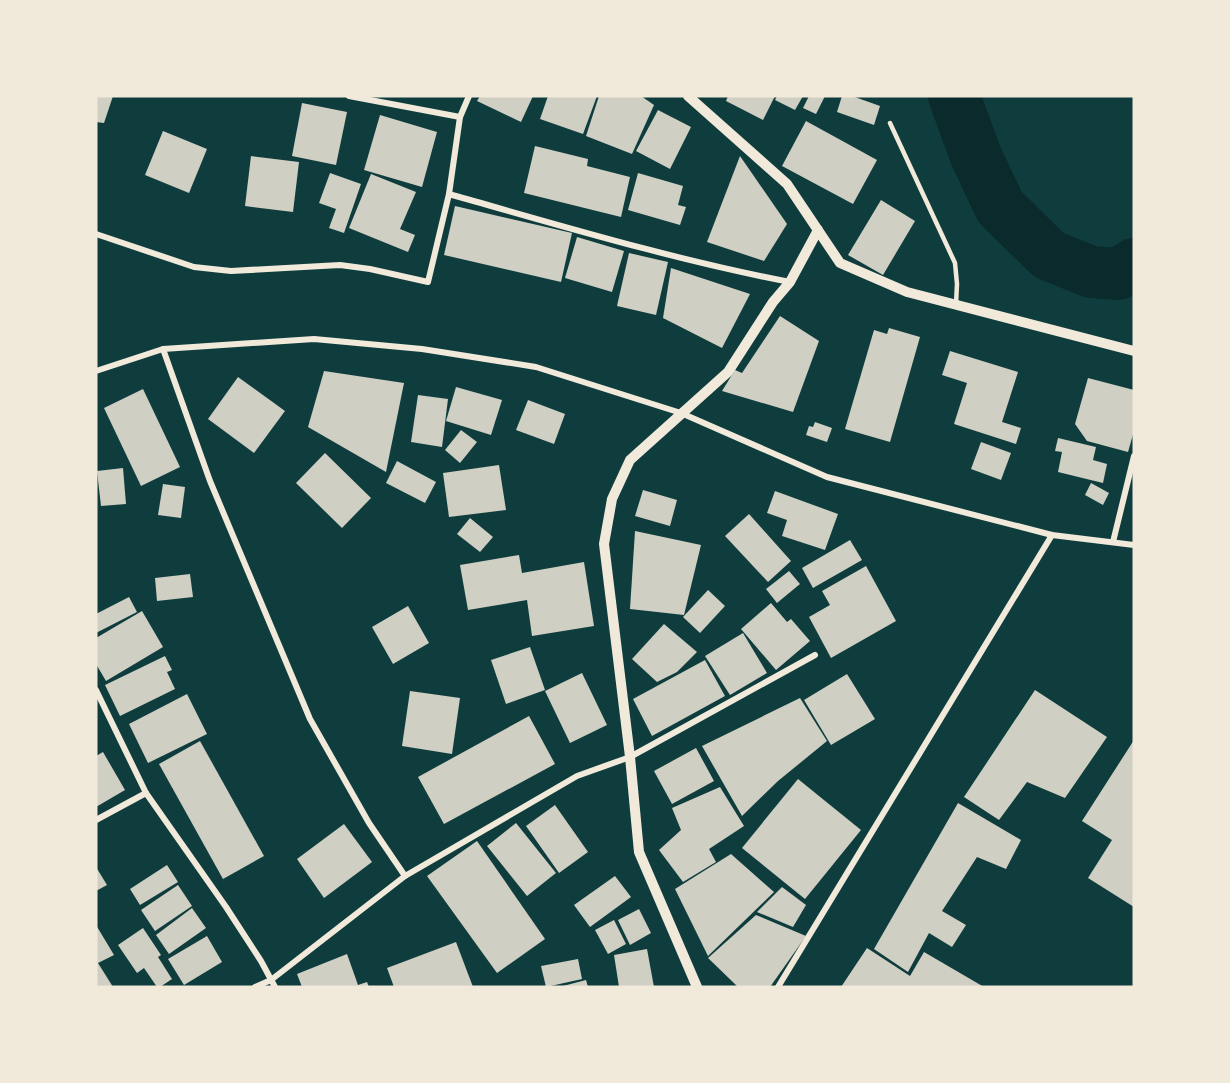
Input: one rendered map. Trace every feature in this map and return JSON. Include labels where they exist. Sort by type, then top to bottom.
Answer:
[{"type":"street","points":[[349,96],[460,117]]},
{"type":"street","points":[[96,234],[194,267],[231,271],[340,265],[428,282],[449,194],[460,117],[469,96]]},
{"type":"street","points":[[688,96],[787,184],[840,263],[907,292],[1134,351]]},
{"type":"street","points":[[449,194],[592,235],[790,282]]},
{"type":"street","points":[[697,987],[639,852],[630,756],[604,544],[612,499],[630,460],[728,372],[773,302],[790,282],[818,230]]},
{"type":"street","points":[[96,372],[163,349],[314,339],[422,349],[536,367],[681,413],[827,477],[1052,535],[1134,545]]},
{"type":"street","points":[[163,349],[210,481],[309,719],[369,823],[405,876]]},
{"type":"street","points":[[1113,542],[1134,456]]},
{"type":"street","points":[[778,987],[1052,535]]},
{"type":"street","points":[[255,987],[271,980],[405,876],[577,776],[630,756],[815,655]]},
{"type":"street","points":[[96,690],[146,793],[226,907],[275,987]]},
{"type":"street","points":[[96,820],[146,793]]},
{"type":"lane","points":[[890,123],[955,263],[956,305]]},
{"type":"building","points":[[96,96],[113,96],[104,123],[96,122]]},
{"type":"building","points":[[480,96],[533,96],[521,122],[477,101]]},
{"type":"building","points":[[548,96],[597,96],[583,134],[540,119]]},
{"type":"building","points":[[599,96],[641,96],[654,105],[632,154],[586,136]]},
{"type":"building","points":[[728,96],[775,96],[763,120],[726,101]]},
{"type":"building","points":[[777,96],[803,96],[795,110],[775,100]]},
{"type":"building","points":[[809,96],[825,96],[816,114],[803,108]]},
{"type":"building","points":[[842,96],[852,96],[880,106],[874,125],[837,112]]},
{"type":"building","points":[[302,103],[347,112],[336,165],[292,156]]},
{"type":"building","points":[[658,110],[691,127],[670,169],[636,151]]},
{"type":"building","points":[[380,115],[437,132],[422,187],[364,170]]},
{"type":"building","points":[[806,121],[877,160],[853,204],[782,166]]},
{"type":"building","points":[[163,131],[207,149],[189,193],[145,175]]},
{"type":"building","points":[[535,146],[588,159],[587,166],[630,177],[621,217],[524,193]]},
{"type":"building","points":[[251,156],[299,162],[293,212],[245,206]]},
{"type":"building","points":[[740,156],[787,224],[764,261],[707,242]]},
{"type":"building","points":[[330,173],[361,184],[344,233],[329,228],[336,209],[319,203]]},
{"type":"building","points":[[638,173],[683,186],[678,205],[686,207],[680,225],[628,210]]},
{"type":"building","points":[[371,174],[416,192],[400,229],[415,235],[408,252],[349,228]]},
{"type":"building","points":[[881,200],[915,221],[883,275],[848,255]]},
{"type":"building","points":[[455,206],[572,233],[561,282],[444,255]]},
{"type":"building","points":[[577,237],[624,251],[612,292],[565,278]]},
{"type":"building","points":[[629,253],[668,262],[656,315],[617,306]]},
{"type":"building","points":[[671,268],[750,294],[722,348],[663,318]]},
{"type":"building","points":[[780,316],[819,341],[793,412],[722,391],[735,370],[742,373]]},
{"type":"building","points":[[889,328],[920,337],[890,442],[845,429],[874,330],[887,334]]},
{"type":"building","points":[[950,351],[1018,372],[1002,422],[1021,428],[1016,444],[954,424],[967,383],[942,375]]},
{"type":"building","points":[[324,371],[404,383],[386,472],[308,427]]},
{"type":"building","points":[[238,377],[285,411],[254,453],[208,419]]},
{"type":"building","points":[[1088,378],[1134,390],[1134,431],[1128,452],[1087,441],[1075,424]]},
{"type":"building","points":[[456,387],[502,400],[491,435],[446,421]]},
{"type":"building","points":[[143,389],[180,467],[141,486],[104,408]]},
{"type":"building","points":[[418,395],[448,399],[442,447],[411,442]]},
{"type":"building","points":[[528,400],[565,414],[554,444],[516,430]]},
{"type":"building","points":[[815,422],[832,428],[827,442],[806,435],[809,426],[813,427]]},
{"type":"building","points":[[461,430],[477,442],[460,463],[445,450]]},
{"type":"building","points":[[1058,438],[1096,447],[1093,460],[1107,464],[1103,483],[1058,472],[1062,452],[1055,451]]},
{"type":"building","points":[[981,442],[1011,453],[1001,480],[971,469]]},
{"type":"building","points":[[325,453],[371,498],[342,528],[296,483]]},
{"type":"building","points":[[397,461],[436,482],[425,503],[386,483]]},
{"type":"building","points":[[499,465],[506,510],[449,517],[443,473]]},
{"type":"building","points":[[123,468],[126,504],[101,506],[97,471]]},
{"type":"building","points":[[1091,483],[1109,493],[1103,505],[1085,495]]},
{"type":"building","points":[[163,484],[185,487],[181,518],[158,515]]},
{"type":"building","points":[[643,490],[677,500],[670,526],[635,516]]},
{"type":"building","points":[[775,491],[838,514],[825,550],[782,536],[787,520],[767,513]]},
{"type":"building","points":[[749,514],[791,561],[768,582],[725,536]]},
{"type":"building","points":[[470,518],[493,537],[480,552],[457,534]]},
{"type":"building","points":[[635,531],[701,545],[684,615],[630,609]]},
{"type":"building","points":[[850,540],[862,560],[813,588],[802,568]]},
{"type":"building","points":[[519,555],[522,573],[584,562],[594,626],[532,636],[527,600],[468,610],[460,565]]},
{"type":"building","points":[[866,566],[896,621],[831,658],[809,617],[830,605],[822,591]]},
{"type":"building","points":[[789,571],[800,584],[777,603],[766,589]]},
{"type":"building","points":[[190,574],[193,597],[157,601],[155,578]]},
{"type":"building","points":[[708,590],[725,606],[700,633],[683,617]]},
{"type":"building","points":[[129,597],[137,612],[96,633],[96,614]]},
{"type":"building","points":[[771,603],[787,622],[791,619],[810,641],[776,670],[741,629]]},
{"type":"building","points":[[408,606],[429,643],[393,664],[372,627]]},
{"type":"building","points":[[142,611],[163,647],[106,681],[96,664],[96,638]]},
{"type":"building","points":[[664,624],[697,652],[677,672],[657,682],[632,659]]},
{"type":"building","points":[[743,633],[767,673],[730,695],[705,656]]},
{"type":"building","points":[[530,647],[545,690],[506,704],[491,660]]},
{"type":"building","points":[[165,656],[172,670],[167,672],[175,689],[120,716],[105,685]]},
{"type":"building","points":[[705,660],[725,696],[652,736],[633,699]]},
{"type":"building","points":[[582,673],[607,725],[570,743],[545,691]]},
{"type":"building","points":[[847,674],[875,719],[831,745],[804,700]]},
{"type":"building","points":[[1035,690],[1107,737],[1065,798],[1027,782],[999,820],[964,797]]},
{"type":"building","points":[[410,691],[460,698],[452,754],[402,746]]},
{"type":"building","points":[[187,694],[207,734],[148,763],[129,724]]},
{"type":"building","points":[[800,698],[827,741],[778,781],[742,816],[702,746]]},
{"type":"building","points":[[529,716],[555,764],[444,824],[418,777]]},
{"type":"building","points":[[1134,740],[1134,907],[1088,878],[1112,840],[1082,821]]},
{"type":"building","points":[[200,741],[264,856],[223,879],[159,764]]},
{"type":"building","points":[[696,748],[714,781],[672,804],[654,771]]},
{"type":"building","points":[[103,752],[125,790],[96,807],[96,756]]},
{"type":"building","points":[[798,779],[861,830],[805,899],[742,848]]},
{"type":"building","points":[[720,787],[744,826],[709,849],[716,862],[683,882],[659,850],[681,830],[672,808]]},
{"type":"building","points":[[958,803],[1021,840],[1006,869],[977,857],[942,911],[966,925],[952,947],[929,933],[908,972],[874,949]]},
{"type":"building","points":[[555,805],[588,852],[559,873],[526,826]]},
{"type":"building","points":[[516,823],[556,873],[527,896],[487,846]]},
{"type":"building","points":[[344,824],[372,862],[324,898],[297,859]]},
{"type":"building","points":[[477,841],[545,939],[497,973],[427,876]]},
{"type":"building","points":[[731,854],[774,892],[708,956],[675,889]]},
{"type":"building","points":[[167,865],[178,882],[140,905],[130,889]]},
{"type":"building","points":[[96,867],[107,885],[96,891]]},
{"type":"building","points":[[615,876],[631,897],[590,927],[574,905]]},
{"type":"building","points":[[178,885],[192,906],[155,931],[141,910]]},
{"type":"building","points":[[782,887],[806,905],[793,927],[757,912]]},
{"type":"building","points":[[192,908],[206,928],[169,954],[156,935]]},
{"type":"building","points":[[639,909],[651,933],[630,945],[618,920]]},
{"type":"building","points":[[756,915],[806,936],[770,987],[738,987],[708,958]]},
{"type":"building","points":[[614,920],[626,944],[608,954],[595,930]]},
{"type":"building","points":[[96,925],[114,955],[98,963],[113,987],[96,987]]},
{"type":"building","points":[[143,928],[161,955],[158,957],[172,979],[160,987],[157,987],[144,968],[137,973],[118,945]]},
{"type":"building","points":[[207,936],[222,962],[184,985],[168,959]]},
{"type":"building","points":[[456,942],[473,987],[394,987],[387,968]]},
{"type":"building","points":[[867,948],[910,976],[924,952],[984,987],[841,987]]},
{"type":"building","points":[[647,949],[654,987],[619,987],[614,955]]},
{"type":"building","points":[[347,954],[358,985],[367,982],[369,987],[302,987],[297,974]]},
{"type":"building","points":[[578,959],[582,979],[546,987],[541,966]]},
{"type":"building","points":[[586,980],[588,987],[563,987],[563,986]]},
{"type":"waterway","points":[[954,96],[976,156],[1000,207],[1049,255],[1091,272],[1118,274],[1134,264]]}]
